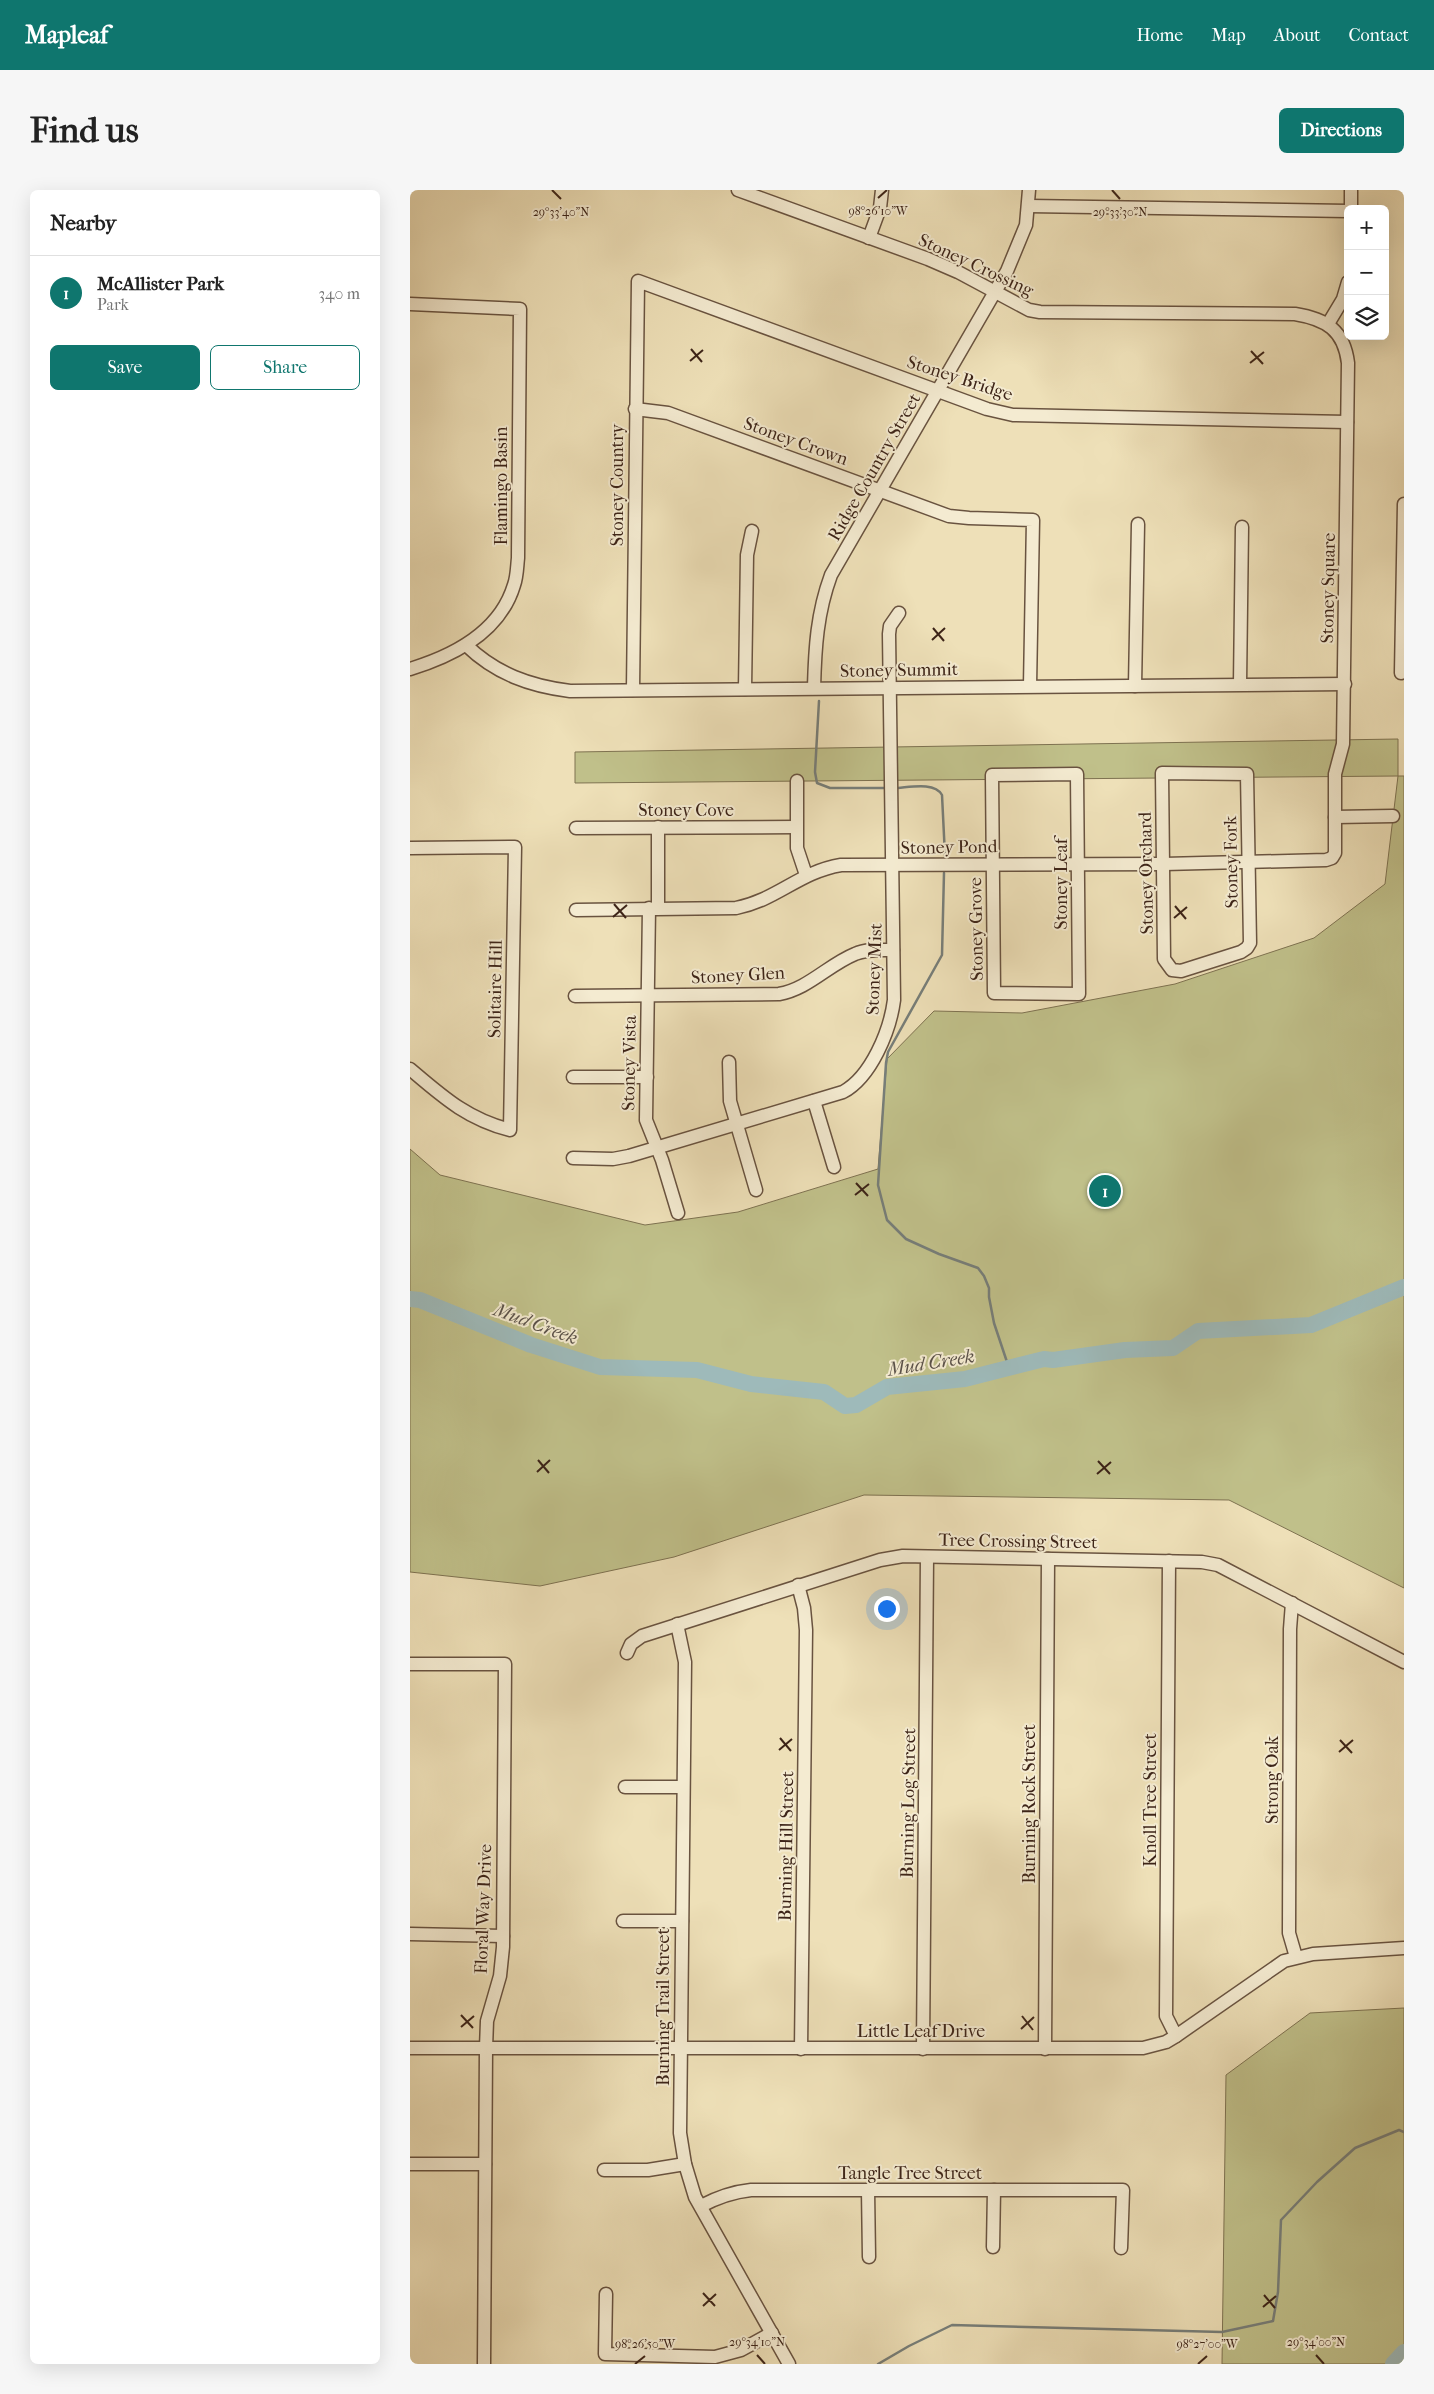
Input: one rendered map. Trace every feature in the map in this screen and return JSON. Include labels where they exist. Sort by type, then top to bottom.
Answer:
[{"type":"street","name":"Stoney Crossing","points":[[738,190],[759,194],[958,272],[994,293],[1023,307],[1040,312],[1294,314],[1310,316],[1328,324]]},
{"type":"street","points":[[869,238],[880,208],[882,190]]},
{"type":"street","name":"Ridge Country Street","points":[[814,688],[816,628],[824,594],[831,575],[938,391],[1018,248],[1026,225],[1029,190]]},
{"type":"street","points":[[1351,190],[1351,205]]},
{"type":"street","points":[[1029,206],[1344,211]]},
{"type":"street","name":"Stoney Bridge","points":[[638,281],[987,409],[1013,415],[1347,422]]},
{"type":"street","name":"Stoney Country","points":[[633,690],[638,281]]},
{"type":"street","points":[[1328,324],[1344,295]]},
{"type":"street","name":"Flamingo Basin","points":[[410,304],[520,309],[518,558],[516,580],[510,596],[500,612],[466,645],[433,662],[410,669]]},
{"type":"street","name":"Stoney Square","points":[[1328,324],[1337,334],[1347,352],[1345,684],[1343,746],[1335,774],[1335,853],[1332,858]]},
{"type":"street","name":"Stoney Crown","points":[[635,409],[668,413],[949,516],[1033,520],[1030,686]]},
{"type":"street","points":[[1401,673],[1404,504]]},
{"type":"street","points":[[1135,686],[1138,524]]},
{"type":"street","points":[[1240,684],[1242,527]]},
{"type":"street","points":[[745,689],[747,555],[752,532]]},
{"type":"street","name":"Stoney Mist","points":[[573,1158],[612,1159],[657,1148],[850,1089],[861,1078],[883,1040],[893,1008],[890,626],[899,613]]},
{"type":"street","name":"Stoney Summit","points":[[466,645],[497,670],[529,684],[570,692],[1345,684]]},
{"type":"street","name":"Stoney Fork","points":[[1162,773],[1247,774],[1250,943],[1248,948],[1241,952],[1181,971],[1172,970]]},
{"type":"street","name":"Stoney Orchard","points":[[1162,773],[1164,959],[1172,970]]},
{"type":"street","name":"Stoney Leaf","points":[[992,774],[1077,774],[1079,864],[1079,994],[994,993]]},
{"type":"street","name":"Stoney Grove","points":[[992,774],[994,993]]},
{"type":"street","points":[[797,781],[796,827],[798,848],[806,875]]},
{"type":"street","points":[[1335,817],[1393,816]]},
{"type":"street","name":"Stoney Cove","points":[[576,828],[796,827]]},
{"type":"street","name":"Stoney Vista","points":[[658,828],[648,996],[646,1120],[678,1213]]},
{"type":"street","name":"Solitaire Hill","points":[[410,848],[515,847],[510,1130],[483,1122],[452,1106],[410,1069]]},
{"type":"street","name":"Stoney Pond","points":[[576,910],[728,909],[753,905],[769,898],[806,875],[824,868],[841,865],[1164,864],[1326,860],[1332,858]]},
{"type":"street","name":"Stoney Glen","points":[[575,996],[779,994],[791,992],[805,985],[856,953],[893,950]]},
{"type":"street","points":[[729,1062],[729,1094],[736,1125],[756,1190]]},
{"type":"street","points":[[573,1076],[647,1077]]},
{"type":"street","points":[[814,1101],[834,1167]]},
{"type":"street","name":"Tree Crossing Street","points":[[627,1653],[635,1640],[677,1624],[880,1560],[903,1556],[1169,1561],[1218,1565],[1404,1662]]},
{"type":"street","name":"Burning Log Street","points":[[923,2049],[928,1557]]},
{"type":"street","name":"Burning Rock Street","points":[[1045,2049],[1048,1559]]},
{"type":"street","name":"Knoll Tree Street","points":[[1169,1561],[1166,2016],[1176,2036]]},
{"type":"street","name":"Burning Hill Street","points":[[798,1585],[804,1608],[806,1630],[802,2049]]},
{"type":"street","name":"Strong Oak","points":[[1292,1602],[1290,1639],[1288,1933],[1296,1957]]},
{"type":"street","name":"Burning Trail Street","points":[[677,1624],[684,1662],[680,2133],[684,2164],[690,2183],[701,2206],[789,2364]]},
{"type":"street","name":"Floral Way Drive","points":[[410,1664],[505,1664],[503,1936],[500,1976],[487,2021],[486,2048],[484,2364]]},
{"type":"street","points":[[625,1787],[682,1787]]},
{"type":"street","points":[[624,1921],[682,1921]]},
{"type":"street","points":[[410,1934],[503,1936]]},
{"type":"street","name":"Little Leaf Drive","points":[[410,2048],[1143,2048],[1166,2042],[1276,1965],[1296,1957],[1404,1948]]},
{"type":"street","points":[[410,2164],[484,2164]]},
{"type":"street","points":[[604,2170],[648,2170],[684,2164]]},
{"type":"street","points":[[868,2190],[869,2257]]},
{"type":"street","points":[[993,2247],[994,2190]]},
{"type":"street","name":"Tangle Tree Street","points":[[701,2206],[735,2191],[1122,2190],[1121,2248]]},
{"type":"street","points":[[606,2294],[605,2354],[715,2357],[741,2350],[772,2333]]},
{"type":"green space","points":[[1398,739],[1398,776],[575,783],[575,752]]},
{"type":"green space","points":[[1398,776],[1404,776],[1404,1588],[1229,1500],[864,1495],[674,1557],[540,1586],[410,1572],[410,1149],[440,1175],[645,1225],[738,1212],[878,1169],[887,1059],[934,1011],[1022,1013],[1175,984],[1314,938],[1385,884]]},
{"type":"green space","points":[[1404,2008],[1404,2364],[1222,2364],[1226,2075],[1310,2013]]},
{"type":"waterway","points":[[819,701],[815,772],[817,783],[830,788],[884,788]]},
{"type":"waterway","points":[[898,788],[928,787],[934,788],[942,795],[945,856]]},
{"type":"waterway","points":[[944,873],[942,955],[888,1052],[878,1185],[887,1220],[906,1239],[939,1254],[978,1268],[984,1276],[989,1288],[994,1323],[1009,1368]]},
{"type":"waterway","name":"Mud Creek","points":[[410,1299],[420,1300],[531,1345],[600,1367],[697,1370],[751,1384],[824,1392],[845,1406],[856,1405],[887,1387],[965,1379],[1044,1359],[1053,1360],[1125,1350],[1173,1348],[1198,1331],[1311,1325],[1404,1287]]},
{"type":"waterway","points":[[878,2364],[952,2325],[1222,2332],[1273,2321],[1278,2292],[1281,2220],[1317,2182],[1355,2148],[1399,2130],[1404,2132]]},
{"type":"waterway","points":[[1393,2364],[1404,2352]]},
{"type":"place","name":"McAllister Park","points":[[1105,1191]]}]
